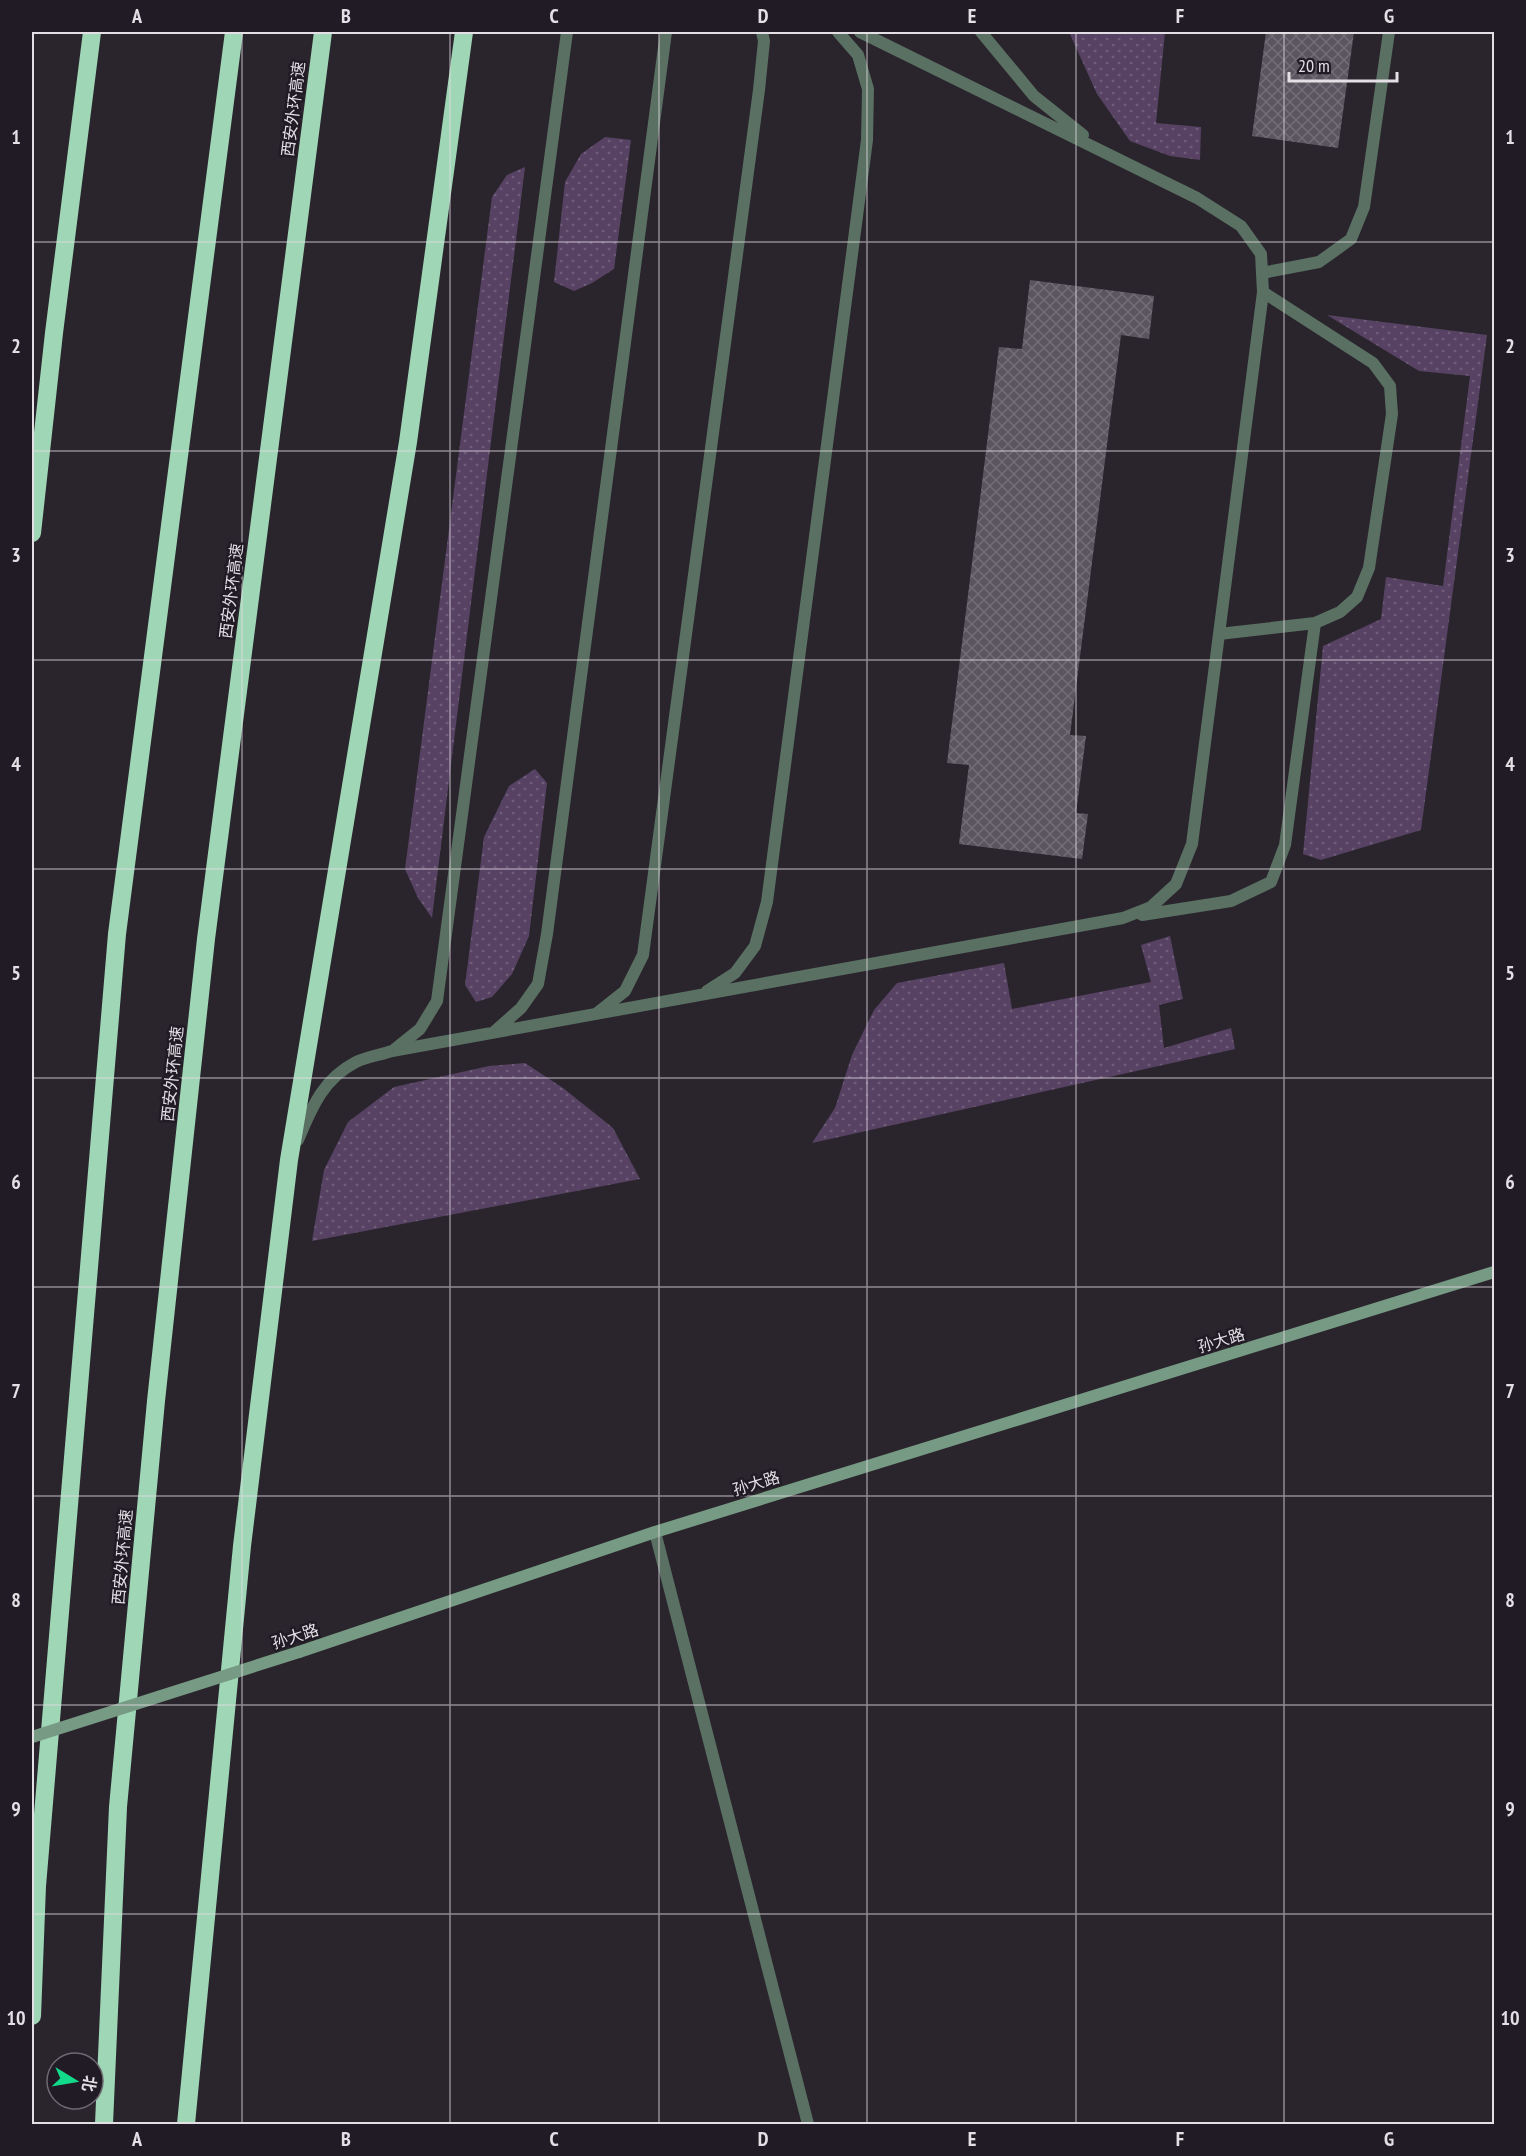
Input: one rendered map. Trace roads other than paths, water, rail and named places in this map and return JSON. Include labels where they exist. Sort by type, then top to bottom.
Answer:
[{"type":"highway","points":[[32,533],[54,333],[92,32]]},
{"type":"highway","points":[[32,2016],[37,1886],[117,934],[234,32]]},
{"type":"highway","name":"西安外环高速","points":[[104,2124],[118,1807],[158,1389],[206,939],[323,32]]},
{"type":"highway","points":[[186,2124],[242,1546],[289,1160],[408,442],[464,32]]},
{"type":"street","points":[[392,1051],[420,1029],[438,1001],[567,32]]},
{"type":"street","points":[[493,1033],[521,1008],[538,984],[548,934],[666,32]]},
{"type":"street","points":[[595,1014],[625,991],[643,955],[759,90],[764,41],[762,32]]},
{"type":"street","points":[[700,995],[735,973],[755,946],[767,902],[867,140],[868,89],[858,56],[838,32]]},
{"type":"street","points":[[860,32],[1197,198],[1241,226],[1261,254],[1263,292],[1192,844],[1176,884],[1151,908],[1123,918]]},
{"type":"street","points":[[981,32],[1034,96],[1103,151]]},
{"type":"street","points":[[1262,273],[1319,262],[1351,239],[1364,207],[1389,32]]},
{"type":"street","points":[[1219,634],[1315,623],[1340,612],[1357,597],[1369,568],[1392,414],[1390,386],[1373,363],[1263,292]]},
{"type":"street","points":[[289,1160],[311,1108],[330,1079],[357,1061],[392,1051],[1123,918],[1231,901],[1271,882],[1285,845],[1315,623]]},
{"type":"street","name":"孙大路","points":[[32,1737],[299,1652],[655,1532],[1494,1272]]},
{"type":"street","points":[[655,1532],[808,2124]]}]
